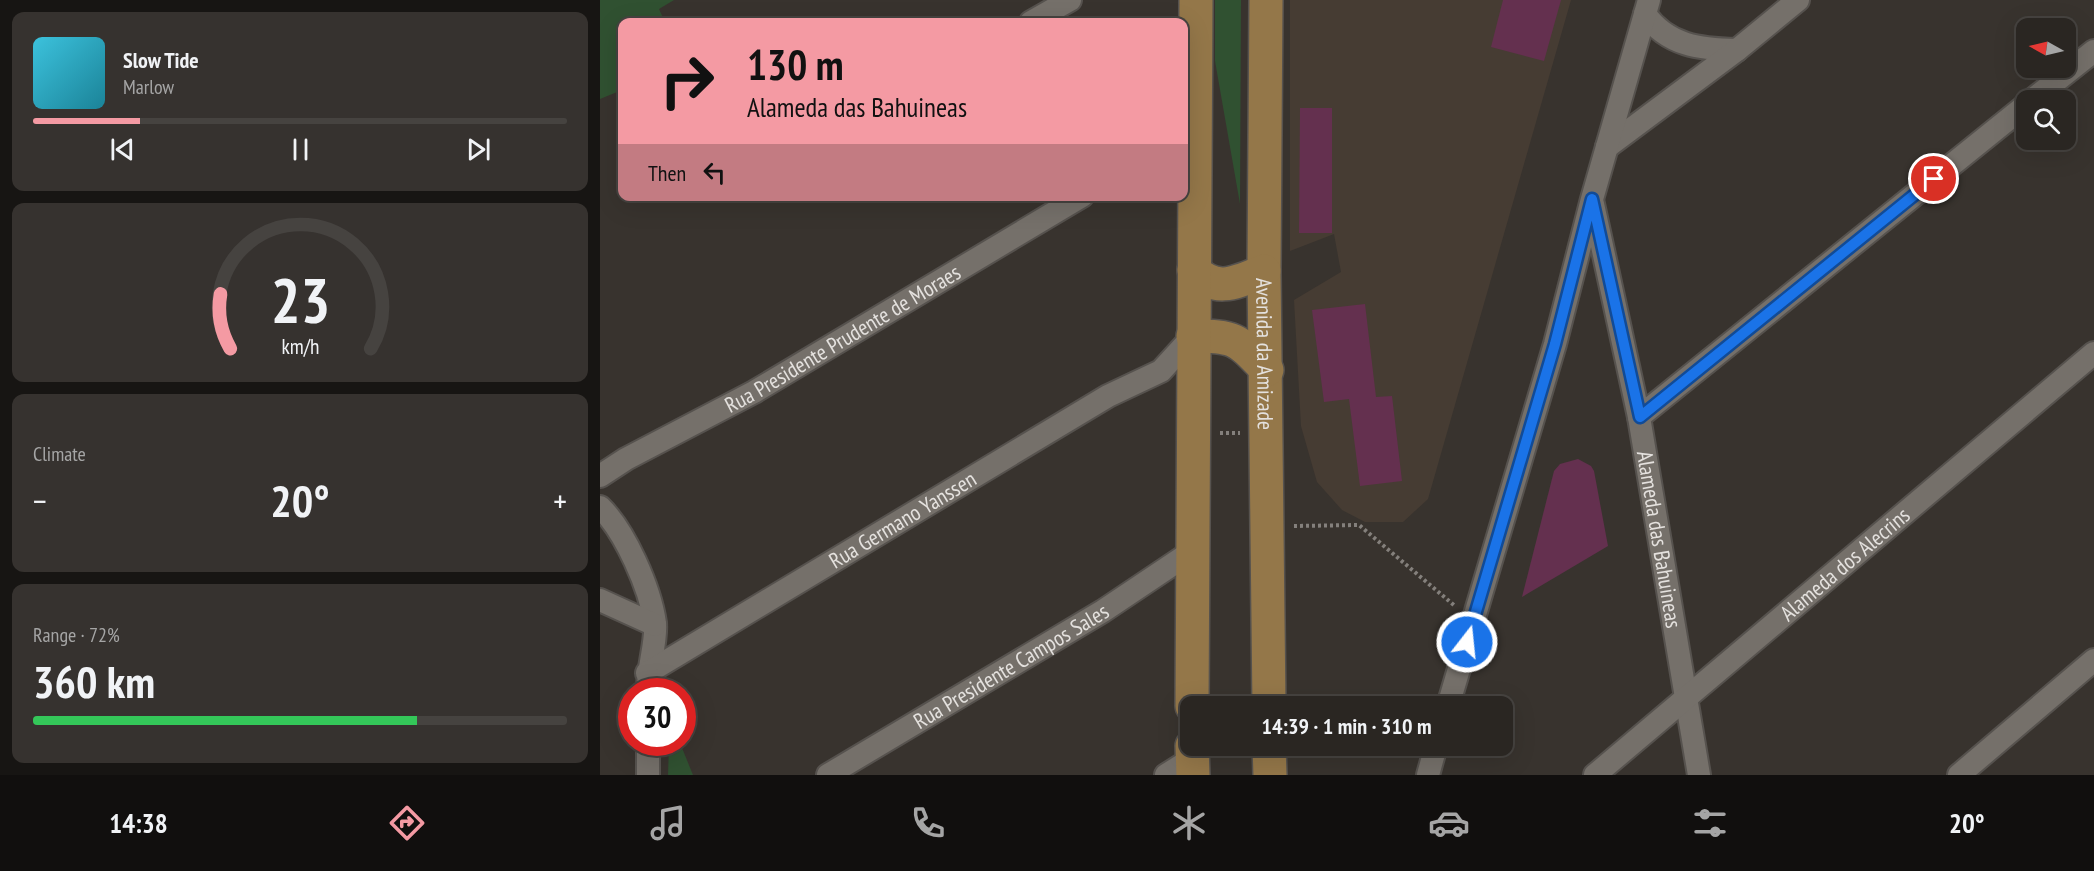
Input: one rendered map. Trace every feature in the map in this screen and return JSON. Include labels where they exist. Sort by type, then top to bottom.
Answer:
[{"type":"main road","points":[[1192,696],[1194,270],[1189,135],[1196,0]]},
{"type":"main road","name":"Avenida da Amizade","points":[[1266,0],[1264,271],[1269,526],[1269,696]]},
{"type":"main road","points":[[1194,270],[1212,284],[1223,285],[1264,271]]},
{"type":"main road","points":[[1193,336],[1222,336],[1235,339],[1267,370]]},
{"type":"main road","points":[[1269,756],[1270,775]]},
{"type":"street","points":[[1038,18],[1070,0]]},
{"type":"street","points":[[1607,147],[1737,50],[1798,0]]},
{"type":"street","points":[[1647,7],[1657,31],[1673,39],[1705,49],[1737,50]]},
{"type":"street","points":[[1451,696],[1555,344],[1592,199],[1647,7]]},
{"type":"street","points":[[2045,90],[2094,51]]},
{"type":"street","points":[[1640,417],[2016,113]]},
{"type":"street","name":"Alameda das Bahuineas","points":[[1592,199],[1640,417],[1699,775]]},
{"type":"street","name":"Rua Presidente Prudente de Moraes","points":[[600,476],[626,459],[754,393],[1074,201]]},
{"type":"street","name":"Rua Germano Yanssen","points":[[654,678],[1108,396],[1161,371],[1193,336]]},
{"type":"street","name":"Alameda dos Alecrins","points":[[1595,775],[2094,353]]},
{"type":"street","points":[[1161,371],[1192,389]]},
{"type":"street","name":"Rua Germano Yanssen","points":[[600,507],[610,516],[627,546],[646,592],[655,625],[648,678]]},
{"type":"street","name":"Rua Presidente Campos Sales","points":[[828,775],[1103,611],[1191,552]]},
{"type":"street","points":[[600,600],[655,625]]},
{"type":"street","points":[[1959,775],[2094,660]]},
{"type":"street","points":[[648,756],[648,775]]},
{"type":"street","points":[[1428,775],[1433,756]]},
{"type":"path","points":[[1192,434],[1267,433]]},
{"type":"path","points":[[1269,526],[1359,525],[1473,621]]},
{"type":"shaded area","points":[[1290,0],[1571,0],[1428,499],[1403,522],[1365,522],[1342,510],[1317,482],[1301,426],[1294,300],[1341,272],[1334,234],[1290,251]]},
{"type":"green space","points":[[600,0],[674,0],[659,9],[663,18],[618,18],[618,92],[600,99]]},
{"type":"green space","points":[[1215,0],[1241,0],[1240,204],[1215,61]]},
{"type":"green space","points":[[669,756],[685,756],[693,775],[668,775]]},
{"type":"building","points":[[1503,0],[1561,0],[1544,61],[1491,47]]},
{"type":"building","points":[[1300,108],[1332,108],[1332,233],[1299,233]]},
{"type":"building","points":[[1365,304],[1376,397],[1392,396],[1402,481],[1360,486],[1349,399],[1324,402],[1312,310]]},
{"type":"building","points":[[1578,459],[1591,466],[1594,471],[1608,546],[1522,597],[1554,471],[1560,464]]},
{"type":"route","points":[[1467,642],[1555,344],[1592,199],[1640,417],[1934,179]]}]
